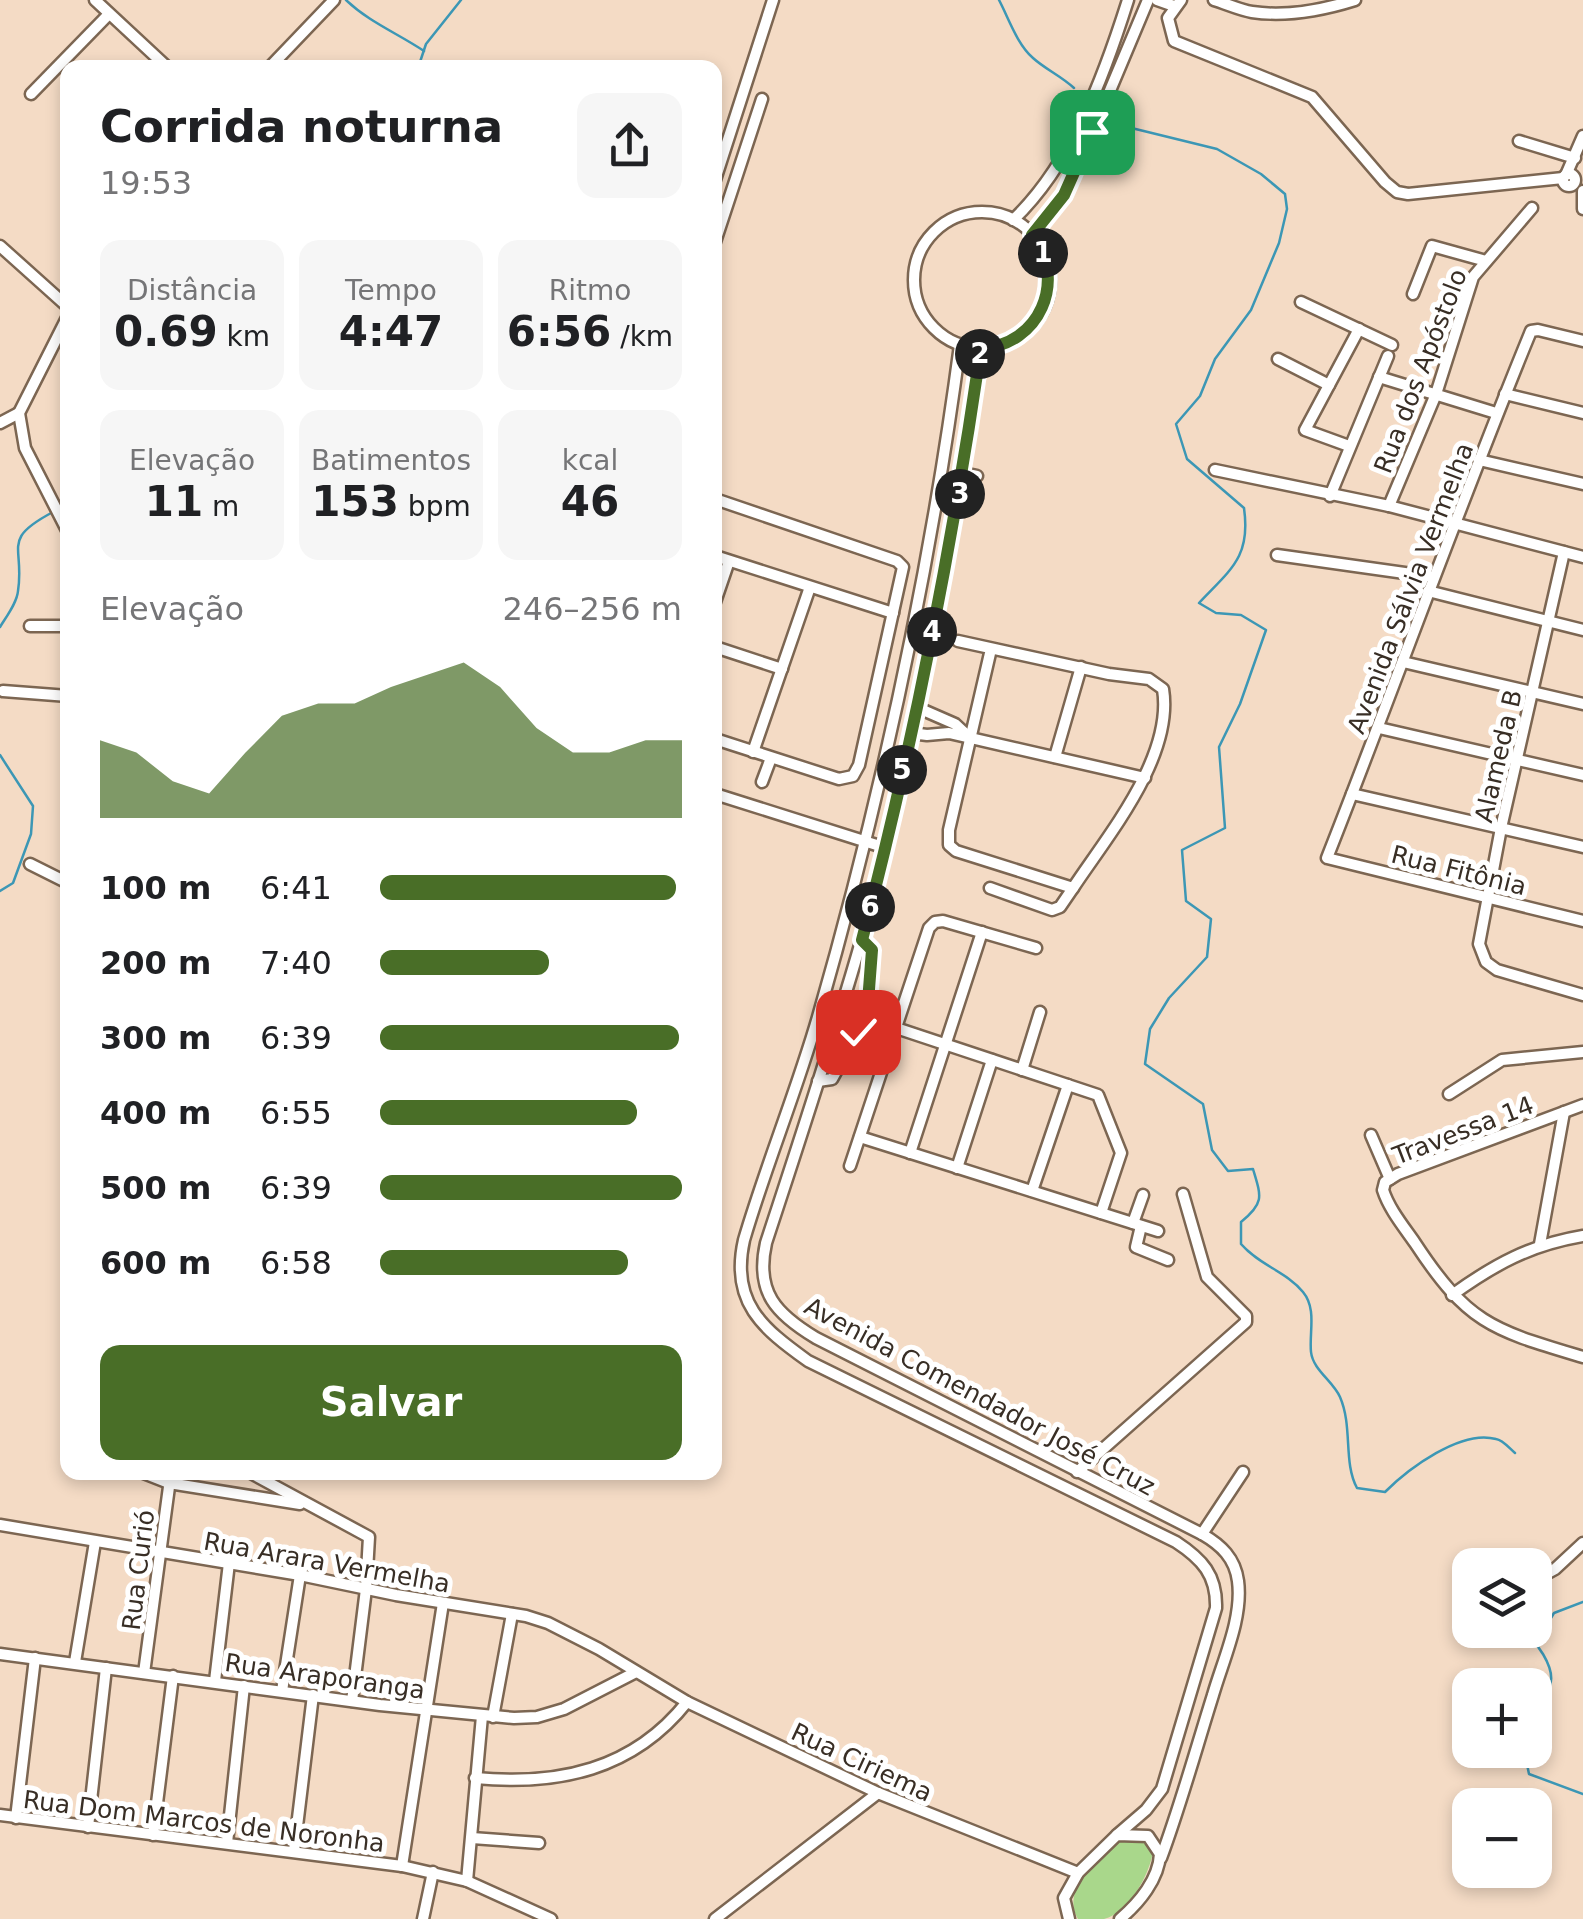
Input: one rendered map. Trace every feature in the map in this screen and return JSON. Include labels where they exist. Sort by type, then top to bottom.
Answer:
[{"type":"street","points":[[95,0],[159,60]]},
{"type":"street","points":[[277,60],[334,0]]},
{"type":"street","points":[[722,158],[773,0]]},
{"type":"street","points":[[1014,220],[1040,190],[1075,131],[1097,85],[1128,0]]},
{"type":"street","points":[[1032,235],[1055,209],[1072,181],[1148,0]]},
{"type":"street","points":[[1157,0],[1177,3],[1167,24]]},
{"type":"street","points":[[1214,0],[1253,12],[1287,13],[1329,8],[1354,0]]},
{"type":"street","points":[[64,60],[109,14]]},
{"type":"street","points":[[1143,16],[1167,24],[1176,42],[1312,97],[1398,192],[1564,176],[1583,136]]},
{"type":"street","points":[[30,94],[60,64]]},
{"type":"street","points":[[722,221],[762,99]]},
{"type":"street","points":[[1519,141],[1575,158]]},
{"type":"street","points":[[1583,191],[1583,210]]},
{"type":"street","name":"Rua dos Apóstolo","points":[[1389,506],[1436,394],[1473,277],[1532,208]]},
{"type":"street","points":[[984,212],[1014,220],[1032,235],[1043,252],[1048,290],[1032,325],[1018,338],[1000,346],[981,348],[960,345],[934,329],[918,304],[914,274],[920,254],[938,229],[954,218],[984,212]]},
{"type":"street","points":[[0,246],[60,300]]},
{"type":"street","points":[[1414,294],[1432,246],[1486,261]]},
{"type":"street","points":[[1301,302],[1359,329],[1390,350],[1330,496]]},
{"type":"street","points":[[1349,446],[1305,430],[1359,329]]},
{"type":"street","name":"Avenida Sálvia Vermelha","points":[[1326,858],[1379,728],[1496,413],[1531,332],[1538,330],[1583,341]]},
{"type":"street","points":[[0,423],[19,413],[60,332]]},
{"type":"street","name":"Avenida Comendador José Cruz","points":[[960,345],[903,674],[865,842],[817,1022],[740,1257],[744,1292],[765,1329],[808,1361],[1176,1542],[1203,1562],[1216,1592],[1216,1608],[1166,1780],[1146,1810],[1078,1873],[1064,1898]]},
{"type":"street","name":"Avenida Comendador José Cruz","points":[[981,348],[971,460],[962,473],[886,848],[862,940],[766,1243],[762,1268],[769,1295],[781,1312],[816,1338],[1202,1534],[1229,1556],[1238,1582],[1238,1602],[1188,1782],[1145,1892],[1120,1919]]},
{"type":"street","points":[[1278,360],[1329,385]]},
{"type":"street","points":[[1379,377],[1496,413]]},
{"type":"street","points":[[1504,394],[1583,413]]},
{"type":"street","points":[[19,413],[25,448],[60,516]]},
{"type":"street","points":[[1479,460],[1583,484]]},
{"type":"street","points":[[1215,470],[1389,506],[1583,558]]},
{"type":"street","points":[[962,473],[977,476]]},
{"type":"street","points":[[722,500],[897,560],[902,572],[859,765],[853,776],[839,778],[722,741]]},
{"type":"street","name":"Alameda B","points":[[1564,552],[1501,828],[1479,944],[1490,966],[1508,975],[1583,995]]},
{"type":"street","points":[[1277,556],[1433,577]]},
{"type":"street","points":[[722,558],[894,613]]},
{"type":"street","points":[[722,581],[729,560]]},
{"type":"street","points":[[753,752],[810,587]]},
{"type":"street","points":[[1428,590],[1583,630]]},
{"type":"street","points":[[30,626],[60,626]]},
{"type":"street","points":[[958,641],[1149,679],[1160,684],[1165,696],[1146,778],[1056,910],[990,888]]},
{"type":"street","points":[[722,649],[782,669]]},
{"type":"street","points":[[991,649],[949,830],[949,845],[956,851],[1073,888]]},
{"type":"street","points":[[1403,662],[1583,704]]},
{"type":"street","points":[[1055,757],[1081,667]]},
{"type":"street","points":[[880,670],[903,674]]},
{"type":"street","points":[[3,691],[60,695]]},
{"type":"street","points":[[875,692],[888,695]]},
{"type":"street","points":[[916,707],[956,724],[970,738]]},
{"type":"street","points":[[1379,728],[1583,775]]},
{"type":"street","points":[[911,732],[927,736],[943,732],[1146,778]]},
{"type":"street","points":[[762,782],[771,758]]},
{"type":"street","points":[[1352,794],[1583,847]]},
{"type":"street","points":[[722,796],[886,848]]},
{"type":"street","name":"Rua Fitônia","points":[[1326,858],[1583,920]]},
{"type":"street","points":[[30,864],[60,879]]},
{"type":"street","points":[[850,1166],[929,928],[943,921],[1036,948]]},
{"type":"street","points":[[910,1153],[982,932]]},
{"type":"street","points":[[818,1081],[832,1078],[858,1032],[868,1002],[872,950],[862,940]]},
{"type":"street","points":[[1022,1070],[1040,1012]]},
{"type":"street","points":[[863,1017],[1098,1095],[1121,1153],[1101,1213]]},
{"type":"street","points":[[1449,1094],[1502,1060],[1583,1052]]},
{"type":"street","points":[[956,1168],[992,1060]]},
{"type":"street","points":[[1032,1192],[1068,1085]]},
{"type":"street","name":"Travessa 14","points":[[1452,1296],[1383,1190],[1390,1179],[1583,1105]]},
{"type":"street","name":"Travessa 14","points":[[1540,1244],[1564,1112]]},
{"type":"street","points":[[1371,1135],[1390,1179]]},
{"type":"street","points":[[860,1137],[1158,1231]]},
{"type":"street","points":[[1143,1194],[1136,1246],[1168,1260]]},
{"type":"street","points":[[1078,1472],[1246,1322],[1246,1316],[1207,1277],[1182,1194]]},
{"type":"street","points":[[1583,1236],[1540,1244],[1507,1260],[1452,1296],[1472,1314],[1505,1332],[1583,1357]]},
{"type":"street","points":[[1202,1534],[1243,1472]]},
{"type":"street","name":"Rua Curió","points":[[144,1673],[170,1480]]},
{"type":"street","points":[[180,1480],[310,1506]]},
{"type":"street","points":[[264,1480],[362,1532],[370,1542],[352,1701]]},
{"type":"street","name":"Rua Arara Vermelha","points":[[0,1525],[512,1614],[565,1630],[636,1672]]},
{"type":"street","points":[[75,1662],[95,1542]]},
{"type":"street","points":[[1552,1571],[1583,1543]]},
{"type":"street","points":[[214,1681],[229,1563]]},
{"type":"street","points":[[282,1690],[300,1575]]},
{"type":"street","points":[[402,1866],[443,1602]]},
{"type":"street","points":[[467,1881],[475,1778],[512,1614]]},
{"type":"street","name":"Rua Araporanga","points":[[0,1654],[352,1701],[514,1718],[550,1714],[636,1672]]},
{"type":"street","points":[[16,1818],[35,1658]]},
{"type":"street","points":[[88,1827],[106,1668]]},
{"type":"street","name":"Rua Ciriema","points":[[636,1672],[687,1702],[878,1793],[1078,1873]]},
{"type":"street","points":[[153,1835],[174,1676]]},
{"type":"street","points":[[227,1843],[244,1686]]},
{"type":"street","points":[[294,1850],[314,1695]]},
{"type":"street","points":[[475,1778],[542,1781],[605,1766],[658,1734],[687,1702]]},
{"type":"street","points":[[715,1919],[878,1793]]},
{"type":"street","name":"Rua Dom Marcos de Noronha","points":[[0,1815],[294,1850],[434,1872],[467,1881],[551,1919]]},
{"type":"street","points":[[1117,1835],[1148,1836],[1161,1858]]},
{"type":"street","points":[[472,1838],[539,1843]]},
{"type":"street","points":[[423,1919],[434,1872]]},
{"type":"street","points":[[1058,1919],[1064,1898]]},
{"type":"street","points":[[1064,1898],[1069,1919]]},
{"type":"green space","points":[[1128,1837],[1145,1838],[1153,1852],[1136,1892],[1113,1915],[1078,1919],[1074,1895],[1086,1871]]},
{"type":"waterway","points":[[346,0],[424,51]]},
{"type":"waterway","points":[[421,60],[426,44],[461,0]]},
{"type":"waterway","points":[[999,0],[1027,52],[1074,88]]},
{"type":"waterway","points":[[1103,121],[1217,149],[1261,174],[1285,194],[1287,209],[1279,243],[1251,310],[1215,359],[1200,396],[1176,424],[1187,459],[1244,508],[1241,551],[1229,571],[1199,603],[1216,613],[1241,615],[1266,630],[1240,704],[1219,747],[1225,828],[1182,850],[1186,901],[1211,919],[1207,957],[1169,998],[1150,1029],[1145,1064],[1203,1104],[1212,1150],[1228,1171],[1253,1169],[1259,1198],[1254,1210],[1241,1222],[1241,1244],[1296,1285],[1307,1299],[1313,1358],[1344,1408],[1350,1467],[1357,1488],[1385,1492],[1421,1462],[1467,1440],[1499,1440],[1515,1453]]},
{"type":"waterway","points":[[0,627],[17,596],[20,537],[53,512]]},
{"type":"waterway","points":[[0,755],[33,806],[31,834],[13,883],[0,891]]},
{"type":"waterway","points":[[1552,1616],[1583,1602]]},
{"type":"waterway","points":[[1539,1648],[1549,1668]]},
{"type":"waterway","points":[[1528,1768],[1529,1774],[1583,1794]]},
{"type":"route","points":[[858,1032],[868,1002],[872,950],[862,940],[886,848],[957,514],[981,348],[1000,346],[1018,338],[1043,308],[1048,270],[1039,243],[1032,235],[1064,195],[1092,132]]}]
